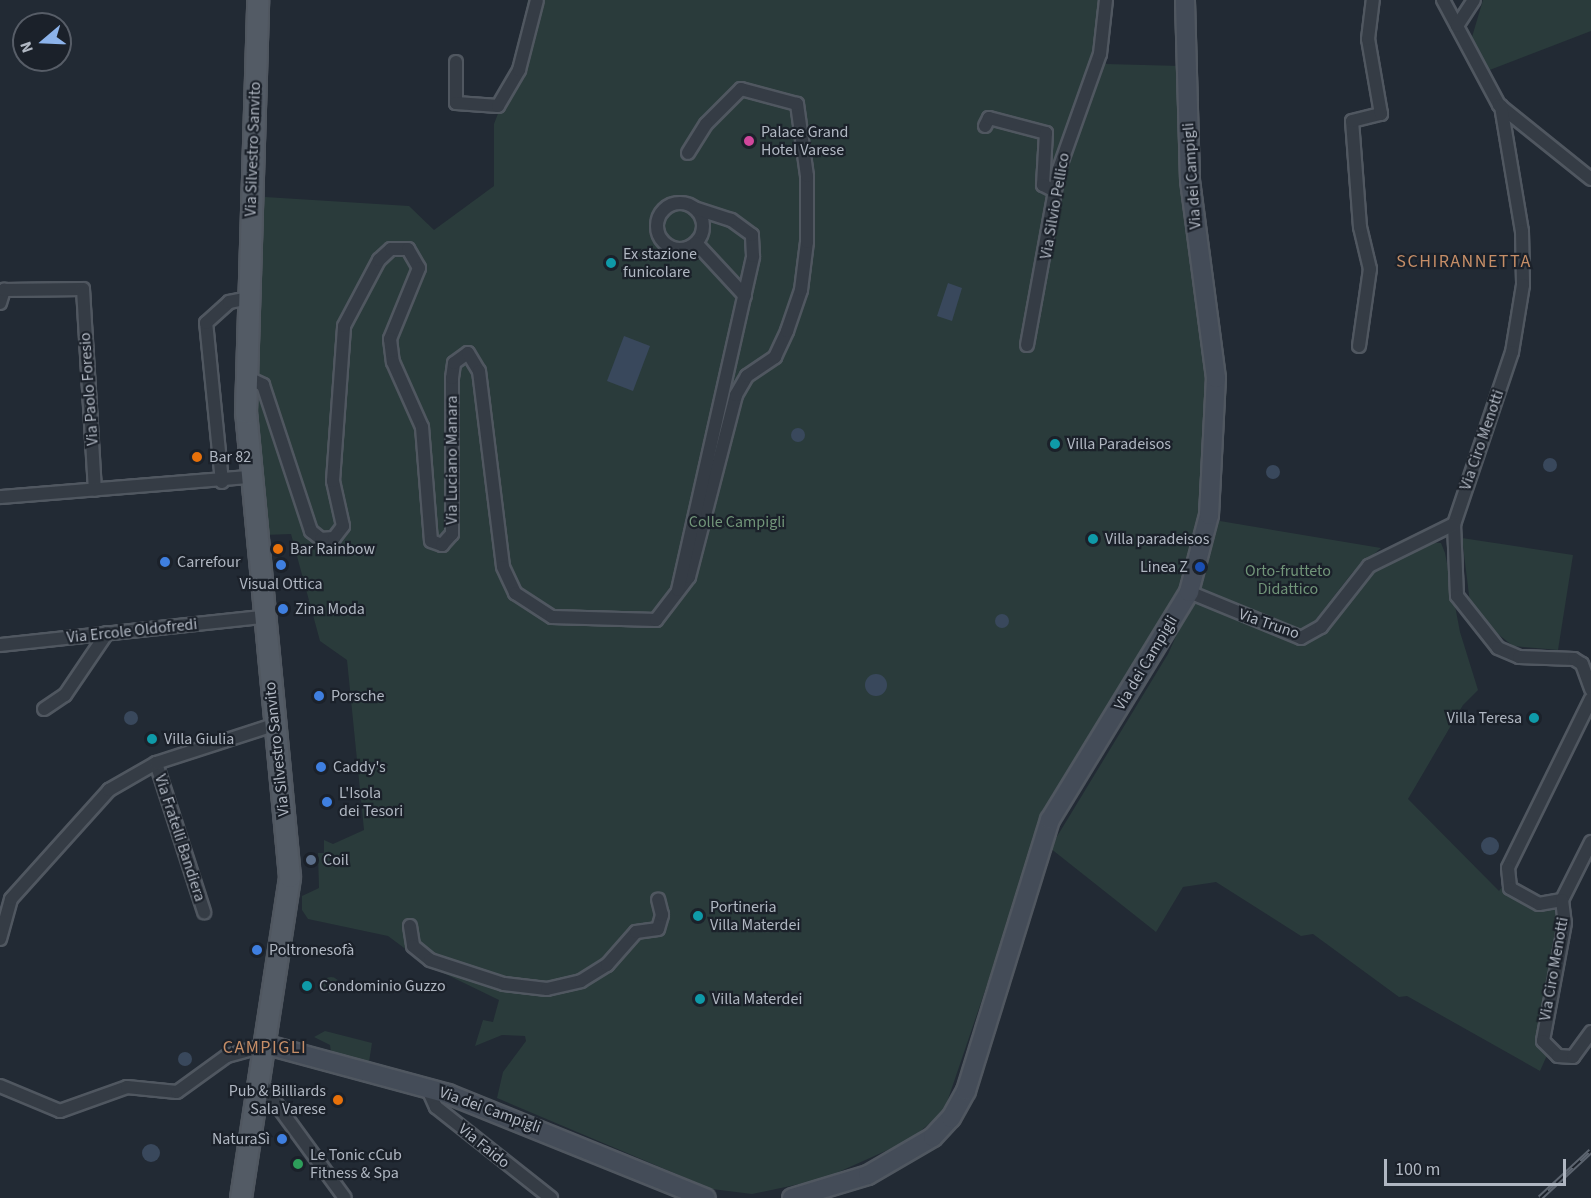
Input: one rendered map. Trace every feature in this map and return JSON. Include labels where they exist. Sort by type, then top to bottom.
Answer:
[{"type":"main road","name":"Via Silvestro Sanvito","points":[[241,1198],[267,1045],[290,877],[249,477],[246,377],[258,0]]},
{"type":"street","points":[[456,62],[456,104],[498,106],[519,70],[537,0]]},
{"type":"street","name":"Via Silvio Pellico","points":[[1027,345],[1064,150],[1100,54],[1106,0]]},
{"type":"street","name":"Via dei Campigli","points":[[792,1198],[868,1175],[933,1137],[951,1118],[969,1080],[1050,820],[1189,592],[1209,516],[1216,378],[1190,180],[1185,0]]},
{"type":"street","points":[[1359,346],[1370,269],[1360,227],[1352,121],[1381,114],[1368,39],[1373,0]]},
{"type":"street","name":"Via Ciro Menotti","points":[[1443,0],[1501,106],[1522,231],[1522,285],[1512,351],[1454,524],[1457,596],[1481,632],[1519,657],[1574,659],[1582,664],[1591,689]]},
{"type":"street","points":[[1457,26],[1474,0]]},
{"type":"street","name":"Via Luciano Manara","points":[[246,377],[263,385],[311,531],[321,539],[334,538],[343,526],[333,481],[345,326],[379,260],[391,249],[408,249],[419,268],[392,328],[391,353],[422,427],[431,541],[442,545],[452,534],[452,378],[454,363],[468,353],[479,372],[503,567],[515,593],[552,617],[645,623],[661,616],[676,600],[696,556],[736,395],[747,376],[775,357],[787,331],[801,290],[807,242],[807,176],[796,105],[741,89],[705,124],[688,153]]},
{"type":"street","name":"Via Ciro Menotti","points":[[1501,106],[1591,179]]},
{"type":"street","name":"Via Silvio Pellico","points":[[985,126],[989,118],[1046,134],[1043,185],[1055,191]]},
{"type":"street","points":[[676,600],[745,296],[752,235],[731,220],[682,202],[668,205],[658,216],[657,230],[669,247],[684,249],[696,243],[703,221],[696,208]]},
{"type":"street","points":[[696,243],[745,296]]},
{"type":"street","name":"Via Paolo Foresio","points":[[0,303],[4,290],[83,289],[95,490]]},
{"type":"street","points":[[222,482],[206,323],[229,302],[249,298]]},
{"type":"street","points":[[0,497],[222,482],[249,477]]},
{"type":"street","name":"Via Truno","points":[[1189,592],[1301,638],[1312,635],[1369,566],[1454,524]]},
{"type":"street","name":"Via Ercole Oldofredi","points":[[0,645],[263,617]]},
{"type":"street","points":[[44,709],[65,695],[107,633]]},
{"type":"street","name":"Via Ciro Menotti","points":[[1562,900],[1539,904],[1514,893],[1506,875],[1591,699]]},
{"type":"street","name":"Via Fratelli Bandiera","points":[[0,939],[5,898],[109,790],[156,763],[274,725]]},
{"type":"street","name":"Via Fratelli Bandiera","points":[[156,763],[204,912]]},
{"type":"street","name":"Via Ciro Menotti","points":[[1591,842],[1562,900],[1565,923],[1543,1041],[1558,1056],[1573,1057],[1591,1032]]},
{"type":"street","points":[[410,926],[413,946],[430,960],[504,984],[547,989],[581,981],[607,965],[636,932],[658,929],[662,915],[658,899]]},
{"type":"street","points":[[0,1086],[60,1111],[127,1087],[177,1092],[227,1056],[267,1045]]},
{"type":"street","name":"Via dei Campigli","points":[[267,1045],[427,1087],[706,1198]]},
{"type":"street","points":[[261,1083],[345,1198]]},
{"type":"street","name":"Via Faido","points":[[427,1087],[436,1107],[551,1198]]},
{"type":"green space","name":"Colle Campigli","points":[[528,0],[1102,0],[1106,64],[1181,66],[1180,177],[1206,331],[1210,471],[1184,595],[1051,797],[944,1111],[910,1140],[823,1179],[752,1194],[712,1189],[497,1098],[503,1072],[526,1041],[525,1036],[502,1035],[475,1046],[483,1020],[493,1022],[499,1000],[427,965],[388,936],[308,919],[302,910],[302,896],[319,888],[318,853],[324,853],[324,840],[333,844],[364,830],[347,660],[320,641],[291,534],[264,535],[250,429],[258,202],[265,197],[409,206],[434,230],[494,186],[494,124],[515,69]]},
{"type":"green space","points":[[1483,0],[1591,0],[1591,31],[1487,71],[1472,37]]},
{"type":"green space","name":"Orto-frutteto Didattico","points":[[1214,520],[1381,548],[1352,573],[1310,627],[1298,633],[1193,594]]},
{"type":"green space","points":[[1462,538],[1573,555],[1558,650],[1513,646],[1489,627],[1470,603]]},
{"type":"green space","points":[[1427,542],[1441,543],[1445,553],[1460,632],[1478,690],[1463,705],[1408,799],[1499,891],[1507,881],[1539,904],[1562,900],[1566,911],[1542,1033],[1548,1053],[1540,1071],[1407,996],[1399,997],[1313,934],[1301,936],[1216,882],[1183,887],[1156,932],[1050,848],[1168,654],[1193,599],[1304,642],[1323,633],[1378,566]]},
{"type":"green space","points":[[331,977],[337,979],[339,985],[337,991],[331,993],[325,991],[323,985],[325,979]]},
{"type":"green space","points":[[325,1031],[372,1043],[369,1062],[331,1052],[330,1045],[314,1037]]},
{"type":"water","points":[[948,283],[962,288],[952,321],[937,316]]},
{"type":"water","points":[[624,336],[650,346],[633,391],[607,381]]},
{"type":"water","points":[[798,428],[803,430],[805,435],[803,440],[798,442],[793,440],[791,435],[793,430]]},
{"type":"water","points":[[1547,458],[1553,458],[1557,465],[1553,472],[1547,472],[1543,468],[1543,462]]},
{"type":"water","points":[[1273,465],[1278,467],[1280,472],[1278,477],[1273,479],[1268,477],[1266,472],[1268,467]]},
{"type":"water","points":[[1002,614],[1007,616],[1009,621],[1007,626],[1002,628],[997,626],[995,621],[997,616]]},
{"type":"water","points":[[876,674],[886,681],[887,685],[880,695],[876,696],[866,689],[865,685],[872,675]]},
{"type":"water","points":[[131,711],[136,713],[138,718],[136,723],[131,725],[126,723],[124,718],[126,713]]},
{"type":"water","points":[[1490,837],[1496,840],[1499,846],[1496,852],[1490,855],[1484,852],[1481,846],[1484,840]]},
{"type":"water","points":[[182,1052],[188,1052],[192,1059],[188,1066],[182,1066],[178,1062],[178,1056]]},
{"type":"water","points":[[151,1144],[157,1147],[160,1153],[157,1159],[151,1162],[145,1159],[142,1153],[145,1147]]},
{"type":"railway","points":[[1540,1198],[1591,1151]]},
{"type":"place","name":"Palace Grand Hotel Varese","points":[[749,141]]},
{"type":"place","name":"Ex stazione funicolare","points":[[611,263]]},
{"type":"place","name":"Villa Paradeisos","points":[[1055,444]]},
{"type":"place","name":"Bar 82","points":[[197,457]]},
{"type":"place","name":"Villa paradeisos","points":[[1093,539]]},
{"type":"place","name":"Bar Rainbow","points":[[278,549]]},
{"type":"place","name":"Carrefour","points":[[165,562]]},
{"type":"place","name":"Visual Ottica","points":[[281,565]]},
{"type":"place","name":"Linea Z","points":[[1200,567]]},
{"type":"place","name":"Zina Moda","points":[[283,609]]},
{"type":"place","name":"Porsche","points":[[319,696]]},
{"type":"place","name":"Villa Teresa","points":[[1534,718]]},
{"type":"place","name":"Villa Giulia","points":[[152,739]]},
{"type":"place","name":"Caddy's","points":[[321,767]]},
{"type":"place","name":"L'Isola dei Tesori","points":[[327,802]]},
{"type":"place","name":"Coil","points":[[311,860]]},
{"type":"place","name":"Portineria Villa Materdei","points":[[698,916]]},
{"type":"place","name":"Poltronesofà","points":[[257,950]]},
{"type":"place","name":"Condominio Guzzo","points":[[307,986]]},
{"type":"place","name":"Villa Materdei","points":[[700,999]]},
{"type":"place","name":"Pub & Billiards Sala Varese","points":[[338,1100]]},
{"type":"place","name":"NaturaSì","points":[[282,1139]]},
{"type":"place","name":"Le Tonic cCub Fitness & Spa","points":[[298,1164]]},
{"type":"district","name":"SCHIRANNETTA","points":[[1464,262]]},
{"type":"district","name":"CAMPIGLI","points":[[265,1048]]}]
